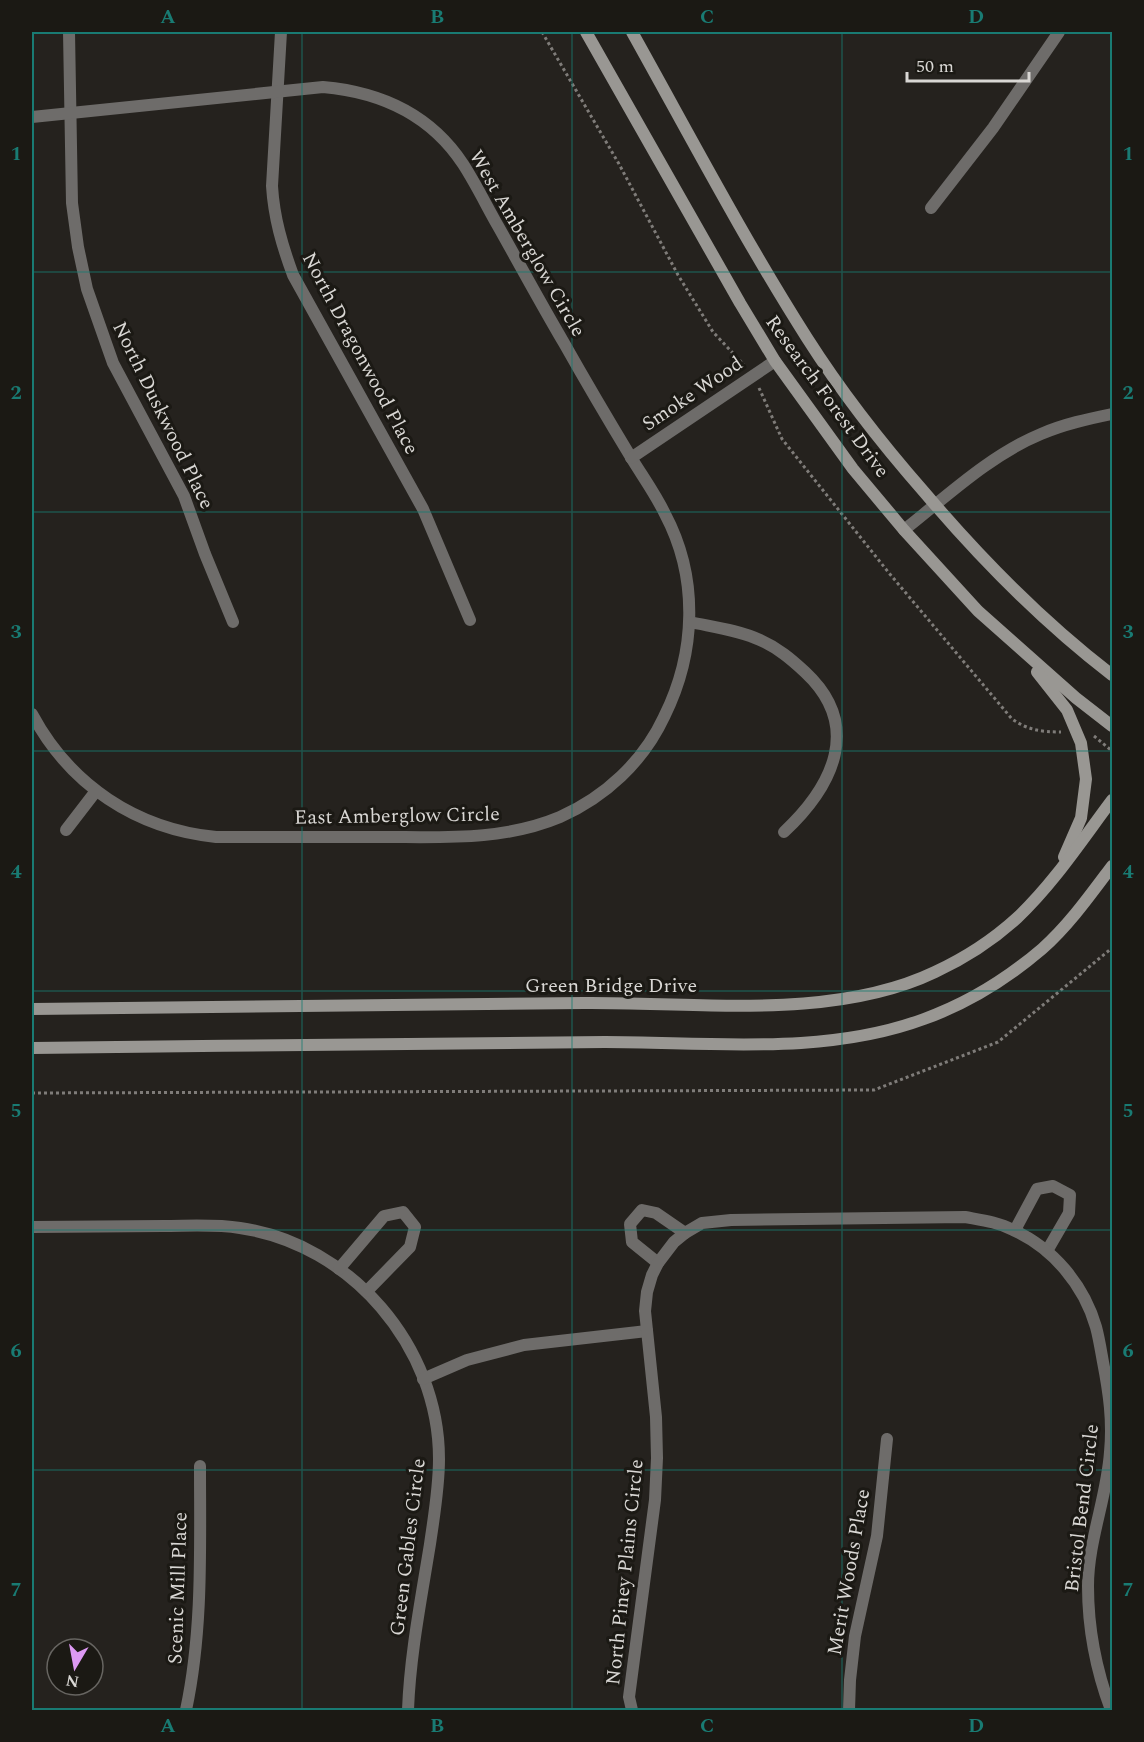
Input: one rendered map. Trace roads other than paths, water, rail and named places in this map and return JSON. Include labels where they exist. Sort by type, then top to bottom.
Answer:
[{"type":"main road","name":"Research Forest Drive","points":[[586,32],[734,294],[775,361],[853,468],[904,530],[978,611],[1022,652],[1113,726]]},
{"type":"main road","name":"Research Forest Drive","points":[[632,32],[738,220],[807,338],[840,388],[884,446],[972,547],[1058,630],[1113,675]]},
{"type":"main road","points":[[1022,652],[1067,710],[1081,743],[1086,779],[1081,818],[1057,874]]},
{"type":"main road","name":"Green Bridge Drive","points":[[32,1008],[609,1003],[778,1004],[852,997],[910,983],[937,971],[964,956],[1017,918],[1057,874],[1113,800]]},
{"type":"main road","points":[[32,1048],[609,1042],[780,1043],[858,1036],[924,1020],[984,989],[1044,947],[1088,899],[1113,866]]},
{"type":"main road","points":[[1088,899],[1113,879]]},
{"type":"street","name":"North Duskwood Place","points":[[69,32],[72,203],[78,247],[93,309],[113,363],[184,496],[205,555],[233,622]]},
{"type":"street","name":"North Dragonwood Place","points":[[281,32],[272,186],[273,204],[283,249],[293,275],[423,509],[470,620]]},
{"type":"street","points":[[931,208],[993,128],[1059,32]]},
{"type":"street","name":"West Amberglow Circle","points":[[32,117],[322,87],[365,93],[402,108],[437,134],[462,162],[556,330],[665,513],[684,559],[688,580],[690,622]]},
{"type":"street","name":"Smoke Wood","points":[[631,458],[775,361]]},
{"type":"street","points":[[904,530],[983,468],[1038,434],[1079,421],[1113,414]]},
{"type":"street","points":[[690,622],[734,631],[761,640],[788,656],[814,680],[830,701],[836,720],[836,742],[831,768],[821,790],[802,815],[784,832]]},
{"type":"street","name":"East Amberglow Circle","points":[[32,714],[62,760],[96,790],[133,814],[154,824],[189,834],[216,837],[470,837],[516,831],[538,825],[580,807],[600,794],[619,779],[649,744],[661,724],[679,682],[685,660],[690,622]]},
{"type":"street","points":[[66,830],[96,790]]},
{"type":"street","points":[[1015,1230],[1037,1189],[1053,1186],[1070,1195],[1069,1213],[1047,1251]]},
{"type":"street","points":[[658,1263],[632,1242],[630,1224],[642,1210],[656,1213],[685,1233]]},
{"type":"street","points":[[339,1269],[384,1216],[403,1212],[415,1227],[410,1247],[367,1292]]},
{"type":"street","name":"Bristol Bend Circle","points":[[647,1331],[645,1311],[647,1292],[658,1263],[674,1242],[702,1223],[731,1220],[953,1217],[982,1220],[1015,1230],[1047,1251],[1068,1272],[1080,1290],[1096,1326],[1110,1394],[1112,1413],[1110,1452],[1088,1585],[1092,1648],[1111,1710]]},
{"type":"street","name":"Green Gables Circle","points":[[32,1227],[220,1226],[241,1228],[296,1245],[339,1269],[367,1292],[397,1326],[410,1348],[431,1400],[438,1437],[439,1459],[437,1497],[409,1679],[408,1710]]},
{"type":"street","points":[[423,1379],[467,1360],[524,1345],[647,1331]]},
{"type":"street","name":"North Piney Plains Circle","points":[[632,1710],[629,1697],[655,1500],[657,1458],[656,1417],[647,1331]]},
{"type":"street","name":"Merit Woods Place","points":[[849,1710],[855,1636],[877,1536],[887,1439]]},
{"type":"street","name":"Scenic Mill Place","points":[[186,1710],[198,1620],[200,1466]]}]
